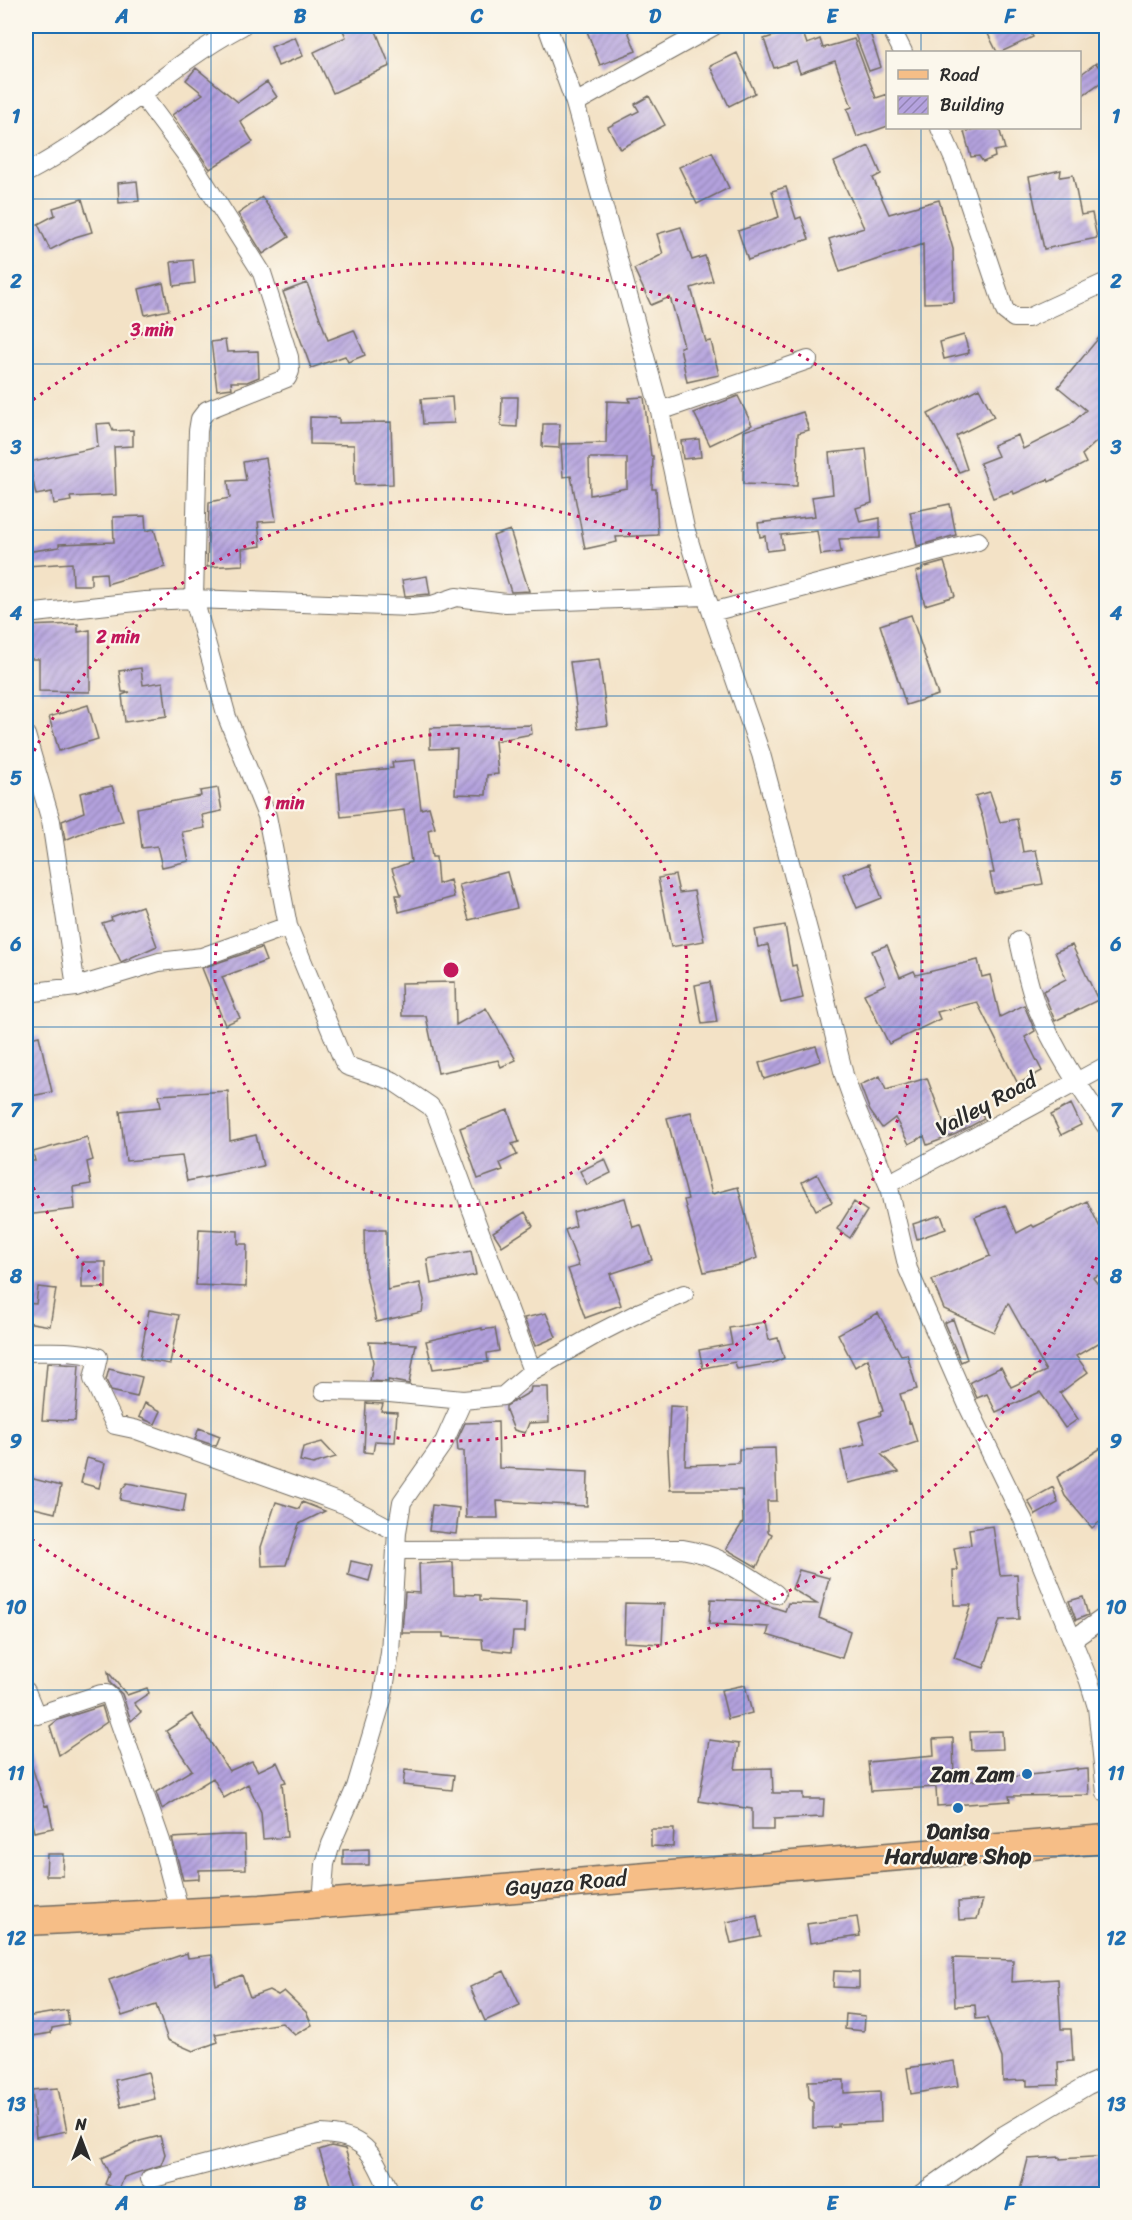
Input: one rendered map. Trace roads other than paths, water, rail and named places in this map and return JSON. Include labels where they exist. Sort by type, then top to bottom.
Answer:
[{"type":"main road","name":"Gayaza Road","points":[[26,1922],[261,1909],[322,1902],[1107,1839]]},
{"type":"street","points":[[26,173],[51,160],[226,34],[242,26]]},
{"type":"street","points":[[547,26],[575,103],[660,411],[685,528],[761,754],[815,956],[844,1076],[888,1184],[912,1278],[968,1406],[1023,1519],[1098,1707],[1107,1793]]},
{"type":"street","points":[[575,103],[714,26]]},
{"type":"street","points":[[890,26],[902,51]]},
{"type":"street","points":[[141,94],[191,161],[262,273],[289,357],[290,371],[287,378],[207,410],[200,419],[194,599],[227,717],[267,816],[288,926],[347,1066],[393,1081],[430,1106],[436,1114],[532,1371]]},
{"type":"street","points":[[940,129],[955,162],[1005,311],[1014,318],[1028,318],[1102,284],[1107,289]]},
{"type":"street","points":[[660,411],[808,360]]},
{"type":"street","points":[[26,614],[145,601],[194,599],[411,607],[432,605],[456,597],[506,603],[709,604],[978,541]]},
{"type":"street","points":[[26,735],[51,821],[76,987]]},
{"type":"street","points":[[26,993],[76,987],[159,963],[202,957],[288,926]]},
{"type":"street","points":[[1019,941],[1036,1004],[1049,1034],[1077,1083],[1107,1126]]},
{"type":"street","name":"Valley Road","points":[[888,1184],[1107,1066]]},
{"type":"street","points":[[324,1391],[379,1392],[463,1400],[503,1396],[532,1371],[597,1334],[640,1312],[684,1294]]},
{"type":"street","points":[[26,1352],[86,1353],[99,1357],[93,1379],[115,1425],[134,1429],[346,1505],[396,1541],[682,1549],[701,1552],[730,1563],[776,1594]]},
{"type":"street","points":[[322,1902],[325,1864],[331,1844],[356,1787],[382,1700],[390,1653],[396,1541],[402,1502],[444,1442],[463,1400]]},
{"type":"street","points":[[1072,1640],[1107,1616]]},
{"type":"street","points":[[26,1691],[34,1713],[38,1715],[101,1694],[111,1698],[161,1841],[180,1913]]},
{"type":"street","points":[[921,2194],[1004,2134],[1088,2085],[1107,2077]]},
{"type":"street","points":[[150,2179],[310,2136],[342,2134],[355,2140],[367,2150],[391,2194]]},
{"type":"place","name":"Zam Zam","points":[[1027,1774]]},
{"type":"place","name":"Danisa Hardware Shop","points":[[958,1808]]}]
